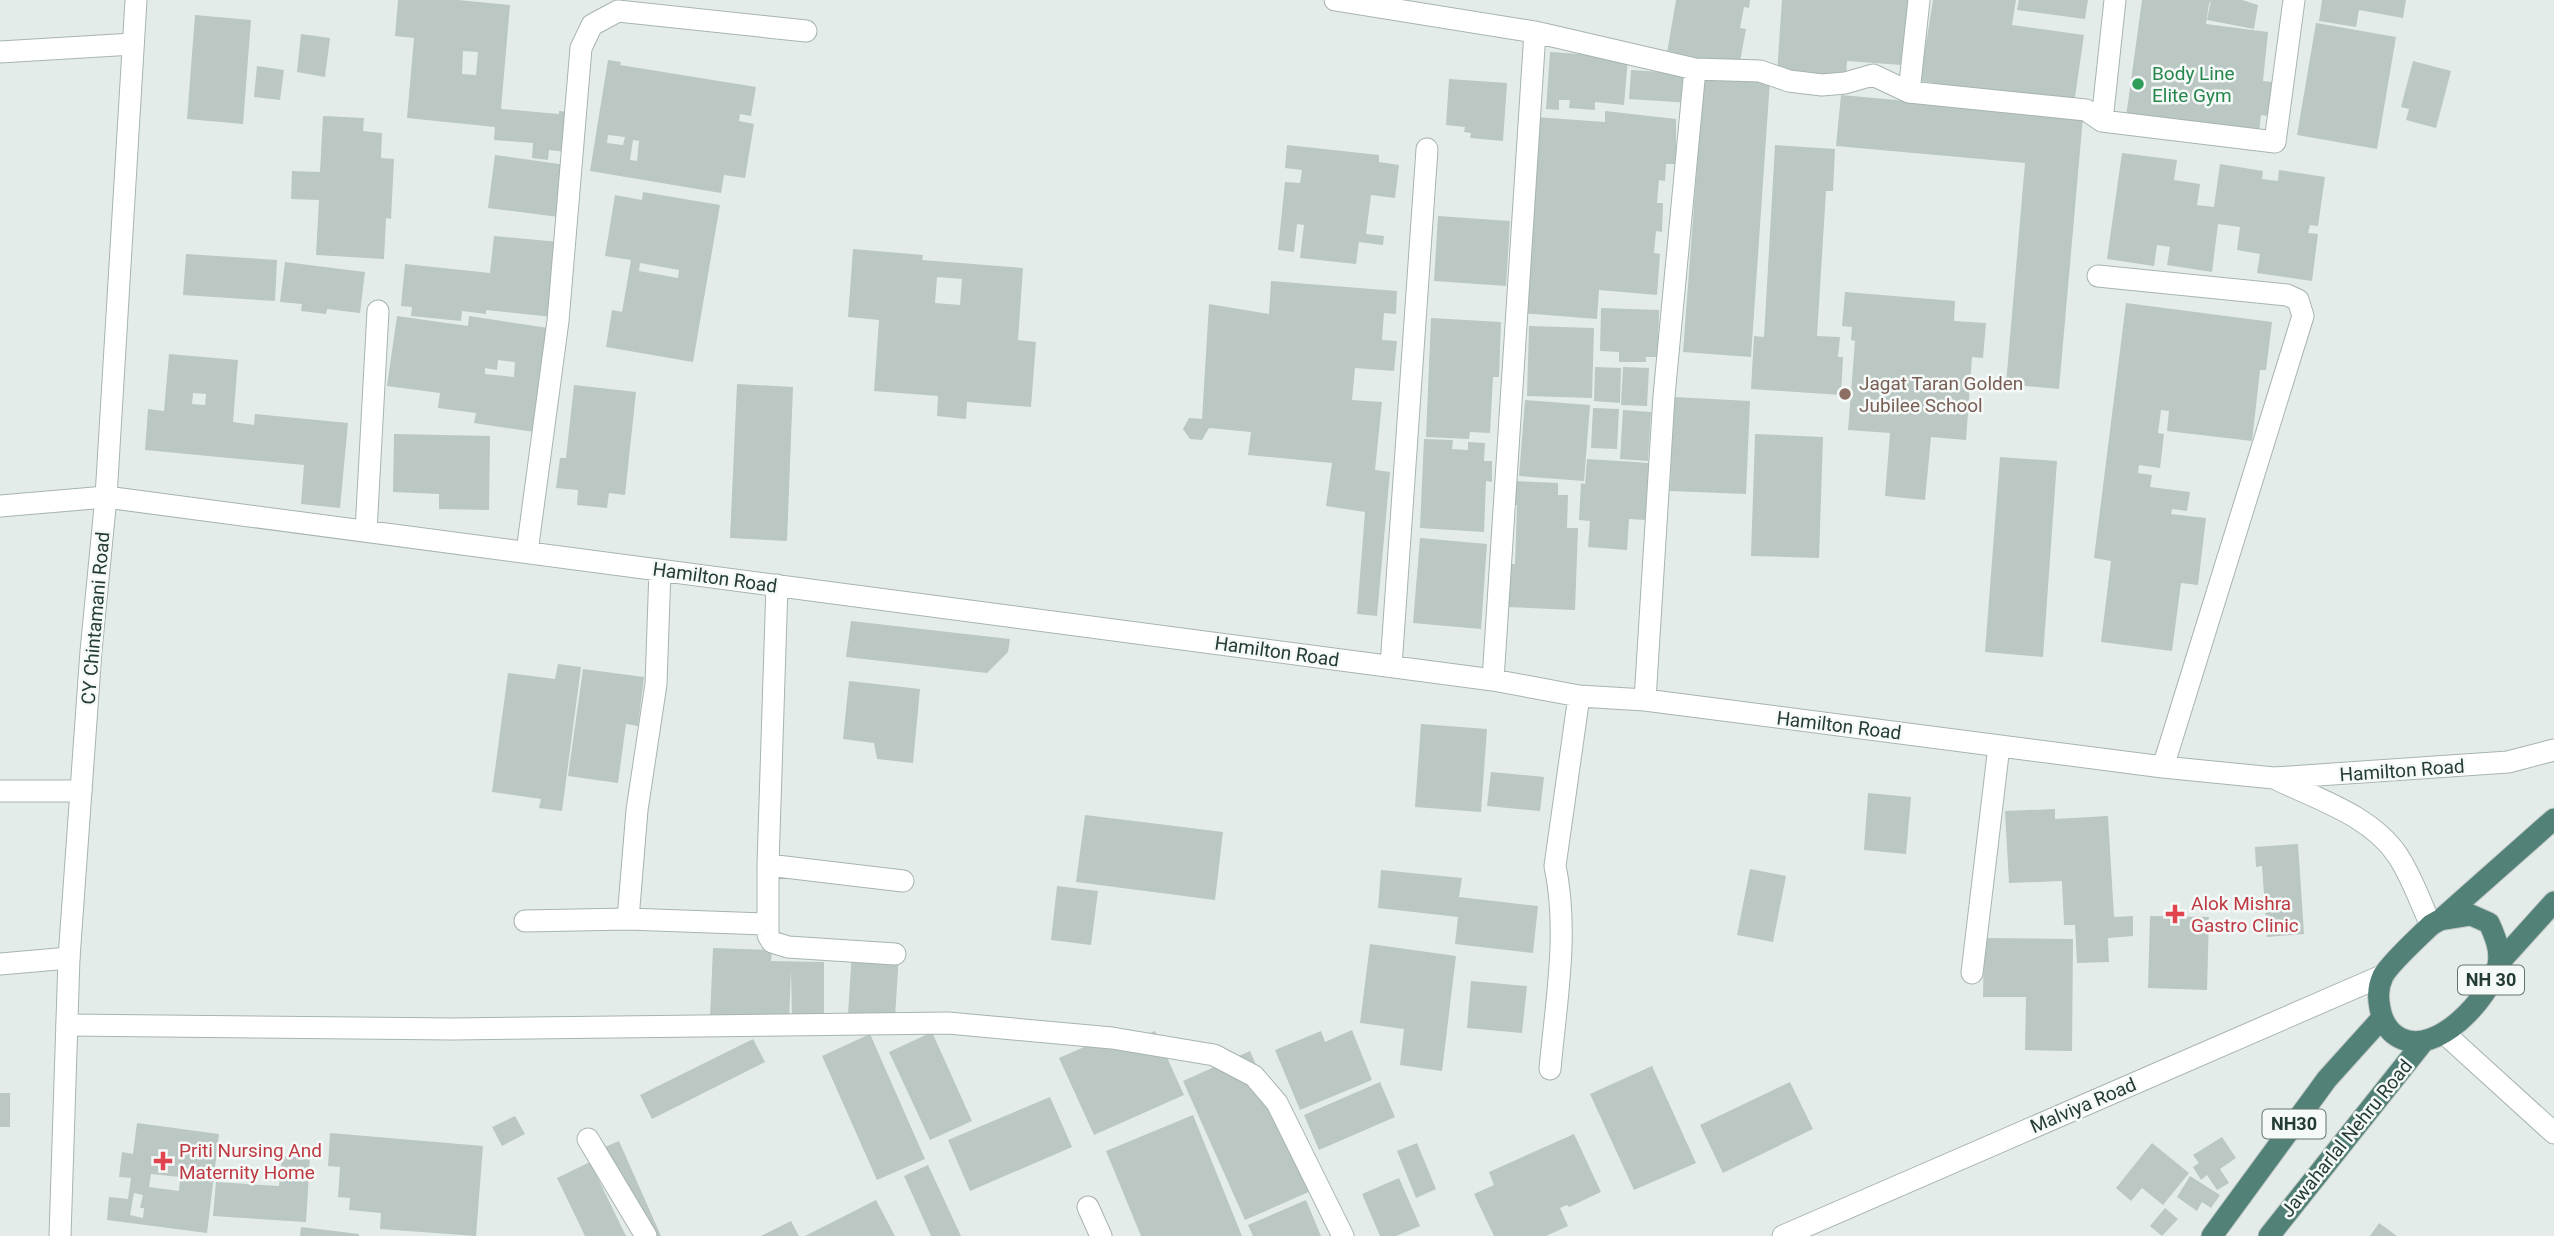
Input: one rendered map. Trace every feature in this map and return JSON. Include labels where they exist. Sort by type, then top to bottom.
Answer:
[{"type":"highway","points":[[2382,1018],[2377,996],[2384,975],[2435,922],[2554,819]]},
{"type":"highway","name":"Jawaharlal Nehru Road","points":[[2269,1236],[2434,1037],[2459,1022],[2485,992],[2498,964],[2554,902]]},
{"type":"highway","name":"NH 30","points":[[2435,922],[2471,915],[2489,923],[2498,943],[2498,964]]},
{"type":"highway","name":"Jawaharlal Nehru Road","points":[[2382,1018],[2391,1034],[2408,1042],[2434,1037]]},
{"type":"highway","name":"NH30","points":[[2212,1236],[2327,1079],[2382,1018]]},
{"type":"street","name":"CY Chintamani Road","points":[[60,1236],[69,958],[90,651],[106,497],[136,0]]},
{"type":"street","points":[[1335,0],[1535,32],[1695,69],[1760,71],[1789,81],[1822,85],[1844,83],[1873,75],[1909,92],[2086,110],[2102,121],[2275,142],[2294,0]]},
{"type":"street","points":[[1909,92],[1919,0]]},
{"type":"street","points":[[2102,121],[2115,0]]},
{"type":"street","points":[[527,552],[558,321],[581,48],[592,25],[618,11],[806,31]]},
{"type":"street","points":[[1493,680],[1535,32]]},
{"type":"street","points":[[0,52],[133,44]]},
{"type":"street","points":[[1645,700],[1664,396],[1695,69]]},
{"type":"street","points":[[1391,666],[1427,149]]},
{"type":"street","points":[[2098,276],[2287,295],[2298,300],[2303,317],[2163,767]]},
{"type":"street","points":[[366,531],[378,311]]},
{"type":"street","name":"Hamilton Road","points":[[0,506],[106,497],[1391,666],[1493,680],[1579,696],[1645,700],[2163,767],[2274,778],[2508,762],[2554,750]]},
{"type":"street","points":[[628,919],[637,810],[656,684],[660,570]]},
{"type":"street","points":[[777,585],[766,924],[768,935],[772,942],[778,945],[895,954]]},
{"type":"street","points":[[1550,1069],[1561,954],[1559,887],[1555,866],[1579,696]]},
{"type":"street","points":[[1972,973],[1999,746]]},
{"type":"street","points":[[2274,778],[2362,821],[2386,840],[2399,857],[2435,922]]},
{"type":"street","points":[[0,791],[81,791]]},
{"type":"street","points":[[768,865],[903,881]]},
{"type":"street","points":[[525,921],[628,919],[766,924]]},
{"type":"street","points":[[0,964],[69,958]]},
{"type":"street","name":"Malviya Road","points":[[1783,1236],[2384,975]]},
{"type":"street","points":[[66,1025],[453,1029],[948,1023],[1112,1038],[1214,1055],[1254,1076],[1277,1103],[1343,1236]]},
{"type":"street","points":[[2434,1037],[2554,1133]]},
{"type":"street","points":[[588,1139],[646,1236]]},
{"type":"street","points":[[1087,1207],[1101,1236]]},
{"type":"building","points":[[398,0],[458,0],[510,5],[501,109],[559,114],[559,111],[571,112],[567,152],[549,150],[548,160],[532,158],[533,143],[494,140],[495,127],[407,118],[414,38],[395,36]],"holes":[[[463,51],[478,52],[476,75],[462,74]]]},
{"type":"building","points":[[1676,0],[1750,0],[1749,8],[1744,7],[1740,28],[1746,29],[1739,67],[1666,59]]},
{"type":"building","points":[[1782,0],[1909,0],[1907,42],[1903,42],[1901,65],[1847,61],[1846,78],[1777,72]]},
{"type":"building","points":[[1933,0],[2016,0],[2012,25],[2084,35],[2074,104],[1920,81]]},
{"type":"building","points":[[2019,0],[2088,0],[2085,19],[2017,10]]},
{"type":"building","points":[[2142,0],[2211,0],[2206,24],[2268,32],[2263,81],[2272,82],[2268,116],[2261,115],[2259,132],[2126,117]]},
{"type":"building","points":[[2211,0],[2242,0],[2258,5],[2254,29],[2207,20]]},
{"type":"building","points":[[2322,0],[2406,0],[2403,18],[2359,10],[2356,27],[2319,21]]},
{"type":"building","points":[[195,15],[251,20],[243,124],[187,119]]},
{"type":"building","points":[[2316,23],[2396,37],[2377,149],[2297,135]]},
{"type":"building","points":[[301,34],[330,38],[325,77],[297,72]]},
{"type":"building","points":[[1550,52],[1628,57],[1624,105],[1595,102],[1595,110],[1569,108],[1570,100],[1559,100],[1559,110],[1546,109]]},
{"type":"building","points":[[608,60],[621,62],[620,65],[756,87],[751,116],[740,114],[739,121],[754,124],[745,178],[724,175],[721,193],[590,171]],"holes":[[[608,135],[625,137],[623,145],[607,143]],[[633,140],[639,141],[637,161],[630,160]]]},
{"type":"building","points":[[2413,61],[2451,71],[2436,128],[2406,120],[2409,109],[2401,107]]},
{"type":"building","points":[[257,66],[284,70],[280,100],[254,97]]},
{"type":"building","points":[[1631,70],[1692,74],[1690,103],[1629,99]]},
{"type":"building","points":[[1704,71],[1770,80],[1751,357],[1683,352]]},
{"type":"building","points":[[1449,79],[1507,83],[1503,141],[1470,138],[1471,133],[1464,132],[1465,127],[1446,125]]},
{"type":"building","points":[[1841,95],[2083,117],[2059,389],[2006,384],[2025,163],[1836,146]]},
{"type":"building","points":[[1605,111],[1676,119],[1676,164],[1666,164],[1665,181],[1659,180],[1657,203],[1663,203],[1662,232],[1656,231],[1654,253],[1660,254],[1657,295],[1599,290],[1597,319],[1522,313],[1535,117],[1605,122]]},
{"type":"building","points":[[323,116],[364,118],[363,131],[382,133],[381,158],[394,159],[391,219],[386,218],[384,259],[316,255],[319,200],[291,199],[292,171],[320,172]]},
{"type":"building","points":[[1287,145],[1379,155],[1379,162],[1399,165],[1395,198],[1371,195],[1366,234],[1384,236],[1383,245],[1359,242],[1356,264],[1300,258],[1304,225],[1297,224],[1294,252],[1278,250],[1285,182],[1300,183],[1302,170],[1285,168]]},
{"type":"building","points":[[1775,145],[1835,149],[1833,191],[1826,191],[1817,336],[1840,337],[1838,357],[1843,357],[1841,395],[1751,389],[1754,336],[1764,337]]},
{"type":"building","points":[[2122,153],[2177,160],[2174,180],[2200,184],[2197,205],[2214,207],[2220,164],[2263,171],[2262,179],[2278,181],[2279,170],[2325,177],[2318,226],[2310,225],[2308,233],[2318,234],[2312,281],[2257,273],[2260,254],[2237,250],[2240,227],[2218,224],[2212,272],[2167,265],[2170,247],[2157,245],[2154,266],[2107,259]]},
{"type":"building","points":[[495,155],[566,165],[559,217],[488,208]]},
{"type":"building","points":[[643,192],[720,205],[693,362],[606,347],[612,310],[622,312],[631,260],[605,256],[615,195],[642,200]],"holes":[[[640,263],[679,270],[678,278],[639,271]]]},
{"type":"building","points":[[1438,216],[1510,221],[1506,286],[1434,281]]},
{"type":"building","points":[[494,236],[559,242],[552,317],[486,310],[486,314],[462,311],[461,321],[411,316],[412,307],[401,306],[405,264],[490,273]]},
{"type":"building","points":[[853,249],[923,255],[922,260],[1023,268],[1018,340],[1036,342],[1031,407],[967,402],[966,419],[937,416],[938,396],[874,391],[879,320],[848,317]],"holes":[[[937,277],[962,279],[960,305],[935,303]]]},
{"type":"building","points":[[186,254],[277,260],[275,301],[183,295]]},
{"type":"building","points":[[285,262],[365,272],[360,313],[327,309],[326,314],[301,311],[302,304],[280,302]]},
{"type":"building","points":[[1271,281],[1397,291],[1396,314],[1384,313],[1382,340],[1397,341],[1394,371],[1355,368],[1352,400],[1382,402],[1375,470],[1390,472],[1377,616],[1357,614],[1365,512],[1326,506],[1332,463],[1248,455],[1251,432],[1209,428],[1202,440],[1190,439],[1183,429],[1189,418],[1202,419],[1209,304],[1269,314]]},
{"type":"building","points":[[1845,292],[1955,301],[1954,321],[1986,323],[1983,358],[1972,357],[1966,440],[1931,437],[1925,500],[1885,496],[1890,433],[1848,430],[1855,341],[1851,340],[1852,327],[1842,326]]},
{"type":"building","points":[[2126,303],[2272,322],[2266,370],[2260,370],[2252,441],[2167,431],[2169,411],[2161,410],[2158,433],[2164,434],[2160,468],[2139,465],[2138,473],[2152,475],[2150,487],[2190,492],[2187,511],[2172,509],[2171,514],[2206,518],[2198,585],[2181,583],[2172,651],[2101,642],[2111,561],[2094,558]]},
{"type":"building","points":[[1601,308],[1659,310],[1658,357],[1646,357],[1646,362],[1619,362],[1619,352],[1600,351]]},
{"type":"building","points":[[397,316],[468,326],[469,316],[548,328],[534,432],[474,423],[476,413],[438,408],[440,393],[387,386]],"holes":[[[498,360],[515,362],[514,377],[485,374],[485,368],[497,370]]]},
{"type":"building","points":[[1431,318],[1501,322],[1499,377],[1493,377],[1490,433],[1470,432],[1469,439],[1426,437]]},
{"type":"building","points":[[1529,326],[1594,328],[1592,398],[1527,396]]},
{"type":"building","points":[[169,354],[238,360],[233,422],[254,425],[255,414],[348,423],[340,508],[301,504],[304,465],[145,450],[148,409],[164,411]],"holes":[[[193,393],[206,394],[205,405],[192,404]]]},
{"type":"building","points":[[1595,367],[1621,368],[1620,403],[1594,401]]},
{"type":"building","points":[[1623,367],[1649,368],[1647,406],[1621,405]]},
{"type":"building","points":[[737,384],[793,387],[787,541],[730,538]]},
{"type":"building","points":[[574,385],[636,392],[625,495],[609,493],[607,508],[577,505],[578,490],[556,488],[560,458],[566,458]]},
{"type":"building","points":[[1674,397],[1750,401],[1746,494],[1670,491]]},
{"type":"building","points":[[1525,400],[1590,405],[1584,481],[1519,476]]},
{"type":"building","points":[[1593,408],[1619,409],[1617,449],[1591,448]]},
{"type":"building","points":[[1623,410],[1651,412],[1648,461],[1620,459]]},
{"type":"building","points":[[394,434],[490,436],[489,510],[439,509],[439,494],[393,492]]},
{"type":"building","points":[[1755,434],[1823,437],[1819,558],[1751,556]]},
{"type":"building","points":[[1424,439],[1453,440],[1452,449],[1468,450],[1468,442],[1485,443],[1484,461],[1492,461],[1492,482],[1486,481],[1484,532],[1420,528]]},
{"type":"building","points":[[2000,457],[2057,461],[2043,657],[1985,652]]},
{"type":"building","points":[[1587,459],[1650,463],[1646,520],[1629,519],[1627,550],[1588,547],[1590,521],[1579,520],[1581,483],[1585,484]]},
{"type":"building","points":[[1514,481],[1558,483],[1558,495],[1568,495],[1567,528],[1578,528],[1575,610],[1506,607],[1507,564],[1515,564],[1517,505],[1513,505]]},
{"type":"building","points":[[1420,538],[1487,544],[1481,629],[1413,623]]},
{"type":"building","points":[[851,621],[1010,639],[1008,652],[987,673],[846,657]]},
{"type":"building","points":[[558,664],[581,667],[562,811],[539,808],[541,799],[492,792],[508,673],[555,679]]},
{"type":"building","points":[[583,669],[644,677],[638,726],[626,724],[618,783],[568,776]]},
{"type":"building","points":[[849,681],[920,689],[913,763],[877,759],[874,743],[843,739]]},
{"type":"building","points":[[1421,724],[1487,729],[1481,812],[1415,807]]},
{"type":"building","points":[[1491,772],[1544,777],[1540,811],[1487,806]]},
{"type":"building","points":[[1868,793],[1911,797],[1906,854],[1864,850]]},
{"type":"building","points":[[2055,809],[2055,819],[2108,816],[2114,917],[2133,916],[2133,936],[2108,938],[2109,962],[2077,963],[2075,925],[2064,925],[2062,881],[2009,883],[2005,811]]},
{"type":"building","points":[[1085,815],[1223,832],[1215,900],[1076,882]]},
{"type":"building","points":[[2298,844],[2304,934],[2267,937],[2262,866],[2256,867],[2255,847]]},
{"type":"building","points":[[1750,869],[1786,876],[1773,942],[1737,935]]},
{"type":"building","points":[[1381,870],[1462,878],[1459,897],[1538,906],[1533,953],[1455,944],[1458,917],[1378,908]]},
{"type":"building","points":[[1057,886],[1098,891],[1091,945],[1051,940]]},
{"type":"building","points":[[2150,916],[2209,917],[2207,990],[2148,988]]},
{"type":"building","points":[[1984,938],[2073,939],[2072,1051],[2025,1050],[2026,997],[1983,997]]},
{"type":"building","points":[[1370,944],[1456,956],[1442,1071],[1400,1065],[1404,1029],[1360,1023]]},
{"type":"building","points":[[713,948],[772,950],[771,961],[824,962],[824,1019],[792,1019],[791,969],[789,1021],[710,1018]]},
{"type":"building","points":[[852,951],[899,954],[895,1017],[848,1014]]},
{"type":"building","points":[[1471,981],[1527,986],[1522,1033],[1467,1028]]},
{"type":"building","points":[[1123,1030],[1129,1043],[1155,1031],[1184,1095],[1094,1135],[1059,1058]]},
{"type":"building","points":[[1352,1030],[1372,1080],[1300,1110],[1275,1050],[1321,1031],[1325,1042]]},
{"type":"building","points":[[932,1032],[972,1121],[930,1140],[889,1052]]},
{"type":"building","points":[[870,1034],[925,1159],[877,1180],[822,1056]]},
{"type":"building","points":[[753,1039],[765,1062],[652,1119],[640,1095]]},
{"type":"building","points":[[1250,1051],[1311,1191],[1245,1220],[1183,1081]]},
{"type":"building","points":[[1652,1066],[1696,1163],[1634,1190],[1590,1094]]},
{"type":"building","points":[[1380,1082],[1395,1117],[1319,1150],[1304,1115]]},
{"type":"building","points":[[1790,1082],[1813,1129],[1723,1173],[1700,1125]]},
{"type":"building","points":[[0,1093],[10,1093],[10,1127],[0,1127]]},
{"type":"building","points":[[1050,1097],[1072,1147],[970,1191],[948,1140]]},
{"type":"building","points":[[1193,1115],[1242,1236],[1141,1236],[1106,1151]]},
{"type":"building","points":[[515,1116],[525,1134],[502,1146],[492,1127]]},
{"type":"building","points":[[137,1123],[219,1134],[207,1233],[107,1220],[109,1197],[128,1199],[131,1178],[119,1177],[122,1152],[133,1154]],"holes":[[[151,1174],[180,1177],[179,1191],[149,1187]],[[134,1193],[143,1195],[140,1208],[144,1208],[143,1218],[130,1215]]]},
{"type":"building","points":[[330,1133],[483,1146],[476,1236],[380,1229],[381,1213],[349,1210],[350,1198],[338,1197],[340,1167],[328,1166]]},
{"type":"building","points":[[1574,1134],[1601,1192],[1569,1207],[1567,1205],[1560,1208],[1568,1226],[1546,1236],[1494,1236],[1474,1194],[1494,1185],[1489,1172]]},
{"type":"building","points":[[2222,1137],[2236,1158],[2220,1169],[2229,1183],[2217,1190],[2207,1175],[2201,1180],[2193,1167],[2199,1163],[2193,1155]]},
{"type":"building","points":[[619,1141],[661,1236],[637,1236],[598,1150]]},
{"type":"building","points":[[1417,1143],[1436,1189],[1416,1198],[1397,1151]]},
{"type":"building","points":[[2152,1143],[2189,1173],[2163,1205],[2142,1188],[2131,1201],[2116,1188]]},
{"type":"building","points":[[282,1156],[310,1158],[306,1222],[213,1216],[216,1182],[279,1186]]},
{"type":"building","points":[[590,1162],[626,1236],[585,1236],[557,1178]]},
{"type":"building","points":[[928,1165],[961,1236],[931,1236],[904,1176]]},
{"type":"building","points":[[2190,1176],[2220,1195],[2211,1208],[2202,1202],[2197,1211],[2177,1197]]},
{"type":"building","points":[[1399,1178],[1420,1226],[1396,1236],[1380,1236],[1362,1194]]},
{"type":"building","points":[[876,1200],[895,1236],[805,1236]]},
{"type":"building","points":[[1306,1200],[1321,1236],[1253,1236],[1248,1225]]},
{"type":"building","points":[[2165,1208],[2178,1219],[2162,1236],[2150,1226]]},
{"type":"building","points":[[791,1221],[799,1236],[761,1236]]},
{"type":"building","points":[[2379,1223],[2397,1236],[2370,1236]]},
{"type":"building","points":[[301,1227],[359,1234],[359,1236],[300,1236]]},
{"type":"place","name":"Body Line Elite Gym","points":[[2138,84]]},
{"type":"place","name":"Jagat Taran Golden Jubilee School","points":[[1845,394]]},
{"type":"place","name":"Alok Mishra Gastro Clinic","points":[[2175,914]]},
{"type":"place","name":"Priti Nursing And Maternity Home","points":[[163,1161]]}]
